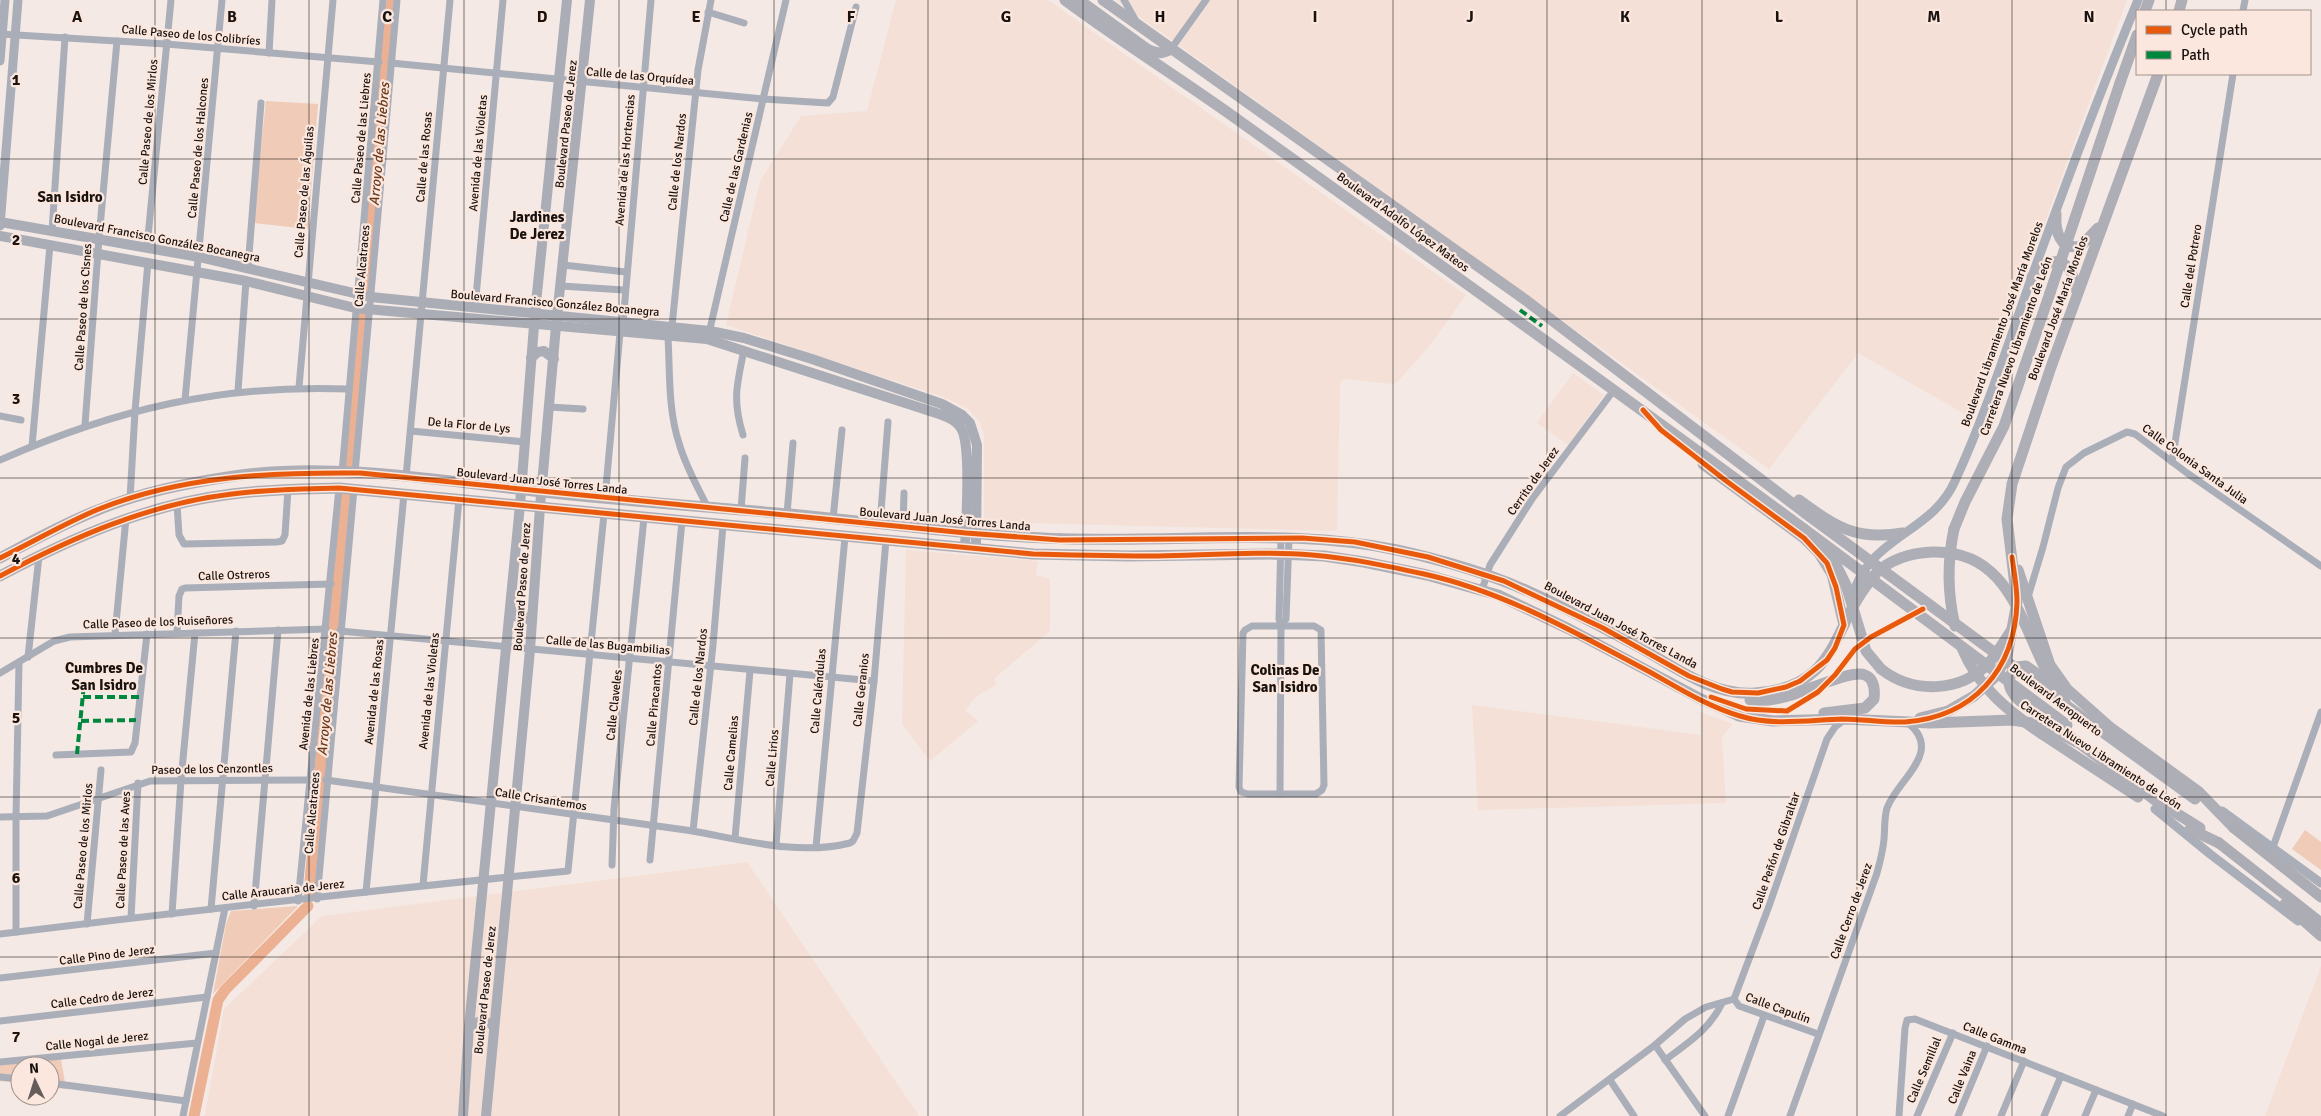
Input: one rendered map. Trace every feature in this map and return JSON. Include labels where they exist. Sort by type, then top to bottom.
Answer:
[{"type":"highway","name":"Boulevard Aeropuerto","points":[[2234,828],[2321,897]]},
{"type":"highway","name":"Boulevard Aeropuerto","points":[[2220,844],[2321,923]]},
{"type":"highway","points":[[2254,872],[2321,937]]},
{"type":"highway","points":[[2294,876],[2302,888],[2321,904]]},
{"type":"highway","points":[[2285,896],[2295,897],[2321,914]]},
{"type":"main road","name":"Boulevard Paseo de Jerez","points":[[463,1116],[469,1027],[520,504],[535,313],[567,0]]},
{"type":"main road","name":"Boulevard Paseo de Jerez","points":[[486,1116],[493,1025],[530,650],[540,507],[557,321],[590,0]]},
{"type":"main road","name":"Boulevard Adolfo López Mateos","points":[[1065,0],[1137,52],[1232,115],[1723,469]]},
{"type":"main road","points":[[1079,0],[1147,49],[1157,53],[1171,49]]},
{"type":"main road","name":"Boulevard Adolfo López Mateos","points":[[1103,0],[1500,282],[1735,460]]},
{"type":"main road","name":"Carretera Nuevo Libramiento de León","points":[[2136,38],[2004,426],[1965,502],[1954,529],[1948,578],[1952,610],[1960,642],[1974,672],[2011,712],[2155,809],[2220,844]]},
{"type":"main road","name":"Boulevard José María Morelos","points":[[2012,557],[2007,519],[2012,484],[2077,294],[2158,75]]},
{"type":"main road","points":[[2056,214],[2056,227],[2059,239],[2074,247],[2085,243],[2104,221]]},
{"type":"main road","name":"Boulevard Francisco González Bocanegra","points":[[0,223],[99,238],[199,257],[308,280],[371,297],[535,313],[557,321]]},
{"type":"main road","name":"Boulevard Francisco González Bocanegra","points":[[0,236],[246,281],[370,310],[534,324],[557,321],[621,328],[668,337],[709,335],[744,350],[927,410],[956,422],[964,435],[966,444],[971,548]]},
{"type":"main road","points":[[2032,277],[2048,262],[2063,262],[2069,266],[2073,274],[2077,294]]},
{"type":"main road","name":"Boulevard Francisco González Bocanegra","points":[[621,328],[672,326],[796,354],[942,404],[962,415],[970,423],[977,445],[971,533]]},
{"type":"main road","points":[[532,358],[538,352],[544,351],[554,359]]},
{"type":"main road","points":[[780,361],[790,360],[796,354]]},
{"type":"main road","points":[[1648,395],[1679,413],[1834,525],[1850,532],[1875,536],[1903,533]]},
{"type":"main road","points":[[1642,410],[1661,430],[1725,480],[1804,538],[1834,557],[1853,558],[1857,549],[1850,532]]},
{"type":"main road","name":"Boulevard Aeropuerto","points":[[1735,460],[2088,716],[2149,767],[2234,828]]},
{"type":"main road","name":"Boulevard Aeropuerto","points":[[1723,469],[2138,779],[2220,844]]},
{"type":"main road","name":"Boulevard Juan José Torres Landa","points":[[1,558],[56,528],[99,509],[130,499],[187,485],[242,475],[302,472],[355,473],[406,477],[521,490],[1060,540],[1285,538],[1355,542],[1428,557],[1486,575],[1530,592],[1591,622],[1701,682],[1732,692],[1758,693],[1786,687],[1814,672],[1827,660],[1835,648],[1856,599],[1875,574],[1906,556],[1934,552],[1958,556],[1985,567],[2010,592],[2049,678],[2064,699],[2088,716]]},
{"type":"main road","name":"Boulevard Juan José Torres Landa","points":[[0,576],[38,556],[126,518],[177,504],[230,494],[288,489],[339,488],[1033,554],[1094,556],[1284,554],[1364,562],[1427,575],[1498,595],[1569,629],[1728,712],[1752,719],[1773,721],[1844,719],[1962,723],[2012,720],[2037,722],[2052,728],[2076,742]]},
{"type":"main road","points":[[1804,538],[1819,553],[1832,574],[1844,625]]},
{"type":"main road","points":[[1826,545],[1846,585],[1866,652],[1881,669],[1899,682],[1910,686],[1936,687],[1959,682],[1980,671],[2013,629]]},
{"type":"main road","points":[[1906,722],[1948,711],[1988,685],[1996,676],[2007,656],[2017,602],[2012,557]]},
{"type":"main road","name":"Carretera Nuevo Libramiento de León","points":[[2012,557],[2028,597],[2050,665],[2066,689],[2088,716],[2175,774],[2212,805],[2234,828]]},
{"type":"main road","points":[[510,608],[517,618],[527,619],[532,615]]},
{"type":"main road","points":[[2088,716],[2026,666],[2016,667],[2010,674],[2008,684],[2012,694],[2155,800],[2200,828]]},
{"type":"main road","points":[[1701,682],[1730,696],[1758,700],[1785,697],[1850,675],[1866,675],[1874,684],[1874,699],[1866,708],[1797,715],[1773,721]]},
{"type":"main road","points":[[469,1027],[483,1020],[493,1025]]},
{"type":"street","points":[[0,61],[5,0]]},
{"type":"street","points":[[0,223],[18,0]]},
{"type":"street","name":"Calle Paseo de los Mirlos","points":[[147,247],[171,0]]},
{"type":"street","name":"Calle Paseo de los Halcones","points":[[185,400],[222,0]]},
{"type":"street","points":[[268,53],[272,0]]},
{"type":"street","name":"Calle Paseo de las Águilas","points":[[298,387],[333,0]]},
{"type":"street","name":"Calle Paseo de las Liebres","points":[[356,308],[383,0]]},
{"type":"street","name":"Calle Alcatraces","points":[[355,473],[397,0]]},
{"type":"street","name":"Calle de las Rosas","points":[[421,315],[450,0]]},
{"type":"street","name":"Avenida de las Violetas","points":[[475,308],[503,0]]},
{"type":"street","name":"Avenida de las Hortencias","points":[[605,498],[651,0]]},
{"type":"street","name":"Calle de los Nardos","points":[[672,326],[700,50],[711,0]]},
{"type":"street","name":"Calle de las Gardenias","points":[[709,335],[786,0]]},
{"type":"street","points":[[1124,0],[1138,26]]},
{"type":"street","points":[[1171,49],[1206,0]]},
{"type":"street","name":"Boulevard Libramiento José María Morelos","points":[[1844,625],[1852,595],[1862,575],[1877,553],[1935,510],[1955,483],[1986,405],[2112,63],[2138,0]]},
{"type":"street","name":"Calle de las Orquídea","points":[[391,64],[763,99],[828,103],[833,97],[856,7]]},
{"type":"street","points":[[708,12],[744,23]]},
{"type":"street","name":"Calle Paseo de los Colibríes","points":[[1,34],[166,44],[379,62]]},
{"type":"street","points":[[52,230],[65,37]]},
{"type":"street","name":"Calle Paseo de los Cisnes","points":[[85,425],[99,238],[117,41]]},
{"type":"street","name":"Calle del Potrero","points":[[2172,462],[2233,75]]},
{"type":"street","points":[[248,267],[261,103]]},
{"type":"street","points":[[32,446],[50,245]]},
{"type":"street","points":[[130,499],[135,411],[148,262]]},
{"type":"street","points":[[564,265],[626,272]]},
{"type":"street","points":[[238,391],[246,281]]},
{"type":"street","points":[[561,286],[624,290]]},
{"type":"street","points":[[342,473],[356,308]]},
{"type":"street","points":[[406,477],[421,315]]},
{"type":"street","points":[[668,337],[671,402],[675,431],[685,460],[707,506]]},
{"type":"street","points":[[743,435],[735,396],[744,350]]},
{"type":"street","points":[[0,460],[85,425],[185,400],[238,391],[298,387],[349,389]]},
{"type":"street","name":"Cerrito de Jerez","points":[[1482,590],[1486,575],[1532,500],[1614,390]]},
{"type":"street","points":[[550,407],[583,409]]},
{"type":"street","points":[[0,416],[21,420]]},
{"type":"street","points":[[880,524],[888,422]]},
{"type":"street","points":[[833,519],[842,430]]},
{"type":"street","name":"De la Flor de Lys","points":[[411,431],[525,442]]},
{"type":"street","name":"Calle Colonia Santa Julia","points":[[2028,597],[2062,475],[2076,458],[2127,432],[2135,434],[2321,566]]},
{"type":"street","points":[[787,514],[794,443]]},
{"type":"street","points":[[741,510],[745,458]]},
{"type":"street","name":"Avenida de las Liebres","points":[[300,901],[339,488]]},
{"type":"street","points":[[177,504],[179,535],[184,544],[277,542],[282,541],[285,535],[288,489]]},
{"type":"street","name":"Calle Alcatraces","points":[[316,899],[354,489]]},
{"type":"street","points":[[903,526],[904,492]]},
{"type":"street","name":"Avenida de las Rosas","points":[[366,892],[404,494]]},
{"type":"street","name":"Avenida de las Violetas","points":[[423,885],[459,499]]},
{"type":"street","points":[[573,816],[604,514]]},
{"type":"street","points":[[115,634],[126,518]]},
{"type":"street","name":"Calle Claveles","points":[[612,865],[613,821],[644,518]]},
{"type":"street","name":"Calle Piracantos","points":[[650,860],[682,521]]},
{"type":"street","name":"Calle de los Nardos","points":[[693,831],[723,525]]},
{"type":"street","name":"Calle Caléndulas","points":[[816,847],[830,678],[845,537]]},
{"type":"street","points":[[1280,794],[1281,626],[1279,619],[1285,538]]},
{"type":"street","name":"Calle Geranios","points":[[816,847],[853,841],[857,833],[874,681],[886,540]]},
{"type":"street","points":[[28,657],[38,556]]},
{"type":"street","name":"Calle Ostreros","points":[[177,633],[179,596],[182,589],[185,588],[331,584]]},
{"type":"street","points":[[1252,626],[1281,626],[1314,626],[1320,630],[1322,636],[1324,779],[1323,788],[1316,794],[1248,794],[1242,792],[1239,787],[1243,633],[1252,626]]},
{"type":"street","name":"Calle Paseo de los Ruiseñores","points":[[0,673],[19,664],[62,638],[115,634],[326,629]]},
{"type":"street","points":[[254,906],[278,630]]},
{"type":"street","points":[[211,909],[236,631]]},
{"type":"street","name":"Calle de las Bugambilias","points":[[340,631],[590,656],[874,681]]},
{"type":"street","points":[[172,914],[181,780],[195,633]]},
{"type":"street","points":[[56,755],[131,752],[135,743],[147,634]]},
{"type":"street","points":[[16,932],[19,664]]},
{"type":"street","name":"Calle Camelias","points":[[735,838],[750,670]]},
{"type":"street","name":"Calle Lirios","points":[[776,845],[790,674]]},
{"type":"street","name":"Calle Peñón de Gibraltar","points":[[1734,999],[1769,906],[1826,739],[1835,727],[1858,710]]},
{"type":"street","points":[[2273,847],[2321,712]]},
{"type":"street","name":"Calle Cerro de Jerez","points":[[1790,1116],[1877,873],[1882,856],[1887,808],[1921,753],[1919,732],[1906,722]]},
{"type":"street","name":"Calle Paseo de los Mirlos","points":[[87,924],[101,770]]},
{"type":"street","name":"Paseo de los Cenzontles","points":[[0,817],[47,816],[138,783],[150,781],[311,780]]},
{"type":"street","name":"Calle Crisantemos","points":[[326,780],[491,802],[573,816],[693,831],[776,845]]},
{"type":"street","name":"Calle Paseo de las Aves","points":[[131,918],[138,783]]},
{"type":"street","points":[[2212,805],[2321,883]]},
{"type":"street","points":[[2155,809],[2217,860],[2286,913],[2321,937]]},
{"type":"street","name":"Calle Araucaria de Jerez","points":[[0,934],[211,909],[300,901],[423,885],[568,871],[573,816]]},
{"type":"street","points":[[776,845],[816,847]]},
{"type":"street","points":[[182,1116],[226,908]]},
{"type":"street","name":"Calle Pino de Jerez","points":[[0,978],[216,953]]},
{"type":"street","name":"Calle Cedro de Jerez","points":[[0,1021],[207,997]]},
{"type":"street","points":[[1562,1116],[1697,1011],[1734,999]]},
{"type":"street","name":"Calle Capulín","points":[[1734,999],[1739,1006],[1818,1034]]},
{"type":"street","points":[[1666,1060],[1699,1035],[1713,1019],[1722,1003]]},
{"type":"street","points":[[1728,1116],[1764,1016]]},
{"type":"street","name":"Calle Gamma","points":[[1899,1116],[1908,1020],[1920,1020],[2163,1116]]},
{"type":"street","name":"Calle Semillal","points":[[1917,1116],[1953,1033]]},
{"type":"street","name":"Calle Nogal de Jerez","points":[[0,1062],[197,1043]]},
{"type":"street","points":[[1655,1045],[1705,1116]]},
{"type":"street","name":"Calle Vaina","points":[[1958,1116],[1987,1046]]},
{"type":"street","points":[[2001,1116],[2024,1062]]},
{"type":"street","points":[[2044,1116],[2061,1076]]},
{"type":"street","points":[[1610,1080],[1634,1116]]},
{"type":"street","points":[[60,1084],[186,1101]]},
{"type":"street","points":[[2085,1116],[2096,1090]]},
{"type":"street","points":[[2128,1116],[2133,1104]]},
{"type":"shaded area","points":[[896,0],[1048,0],[1466,295],[1431,344],[1394,384],[1343,379],[1340,384],[1337,531],[984,522],[984,435],[979,421],[967,408],[943,397],[726,325],[760,181],[801,116],[867,111]]},
{"type":"shaded area","points":[[1116,0],[2127,0],[1996,354],[1970,417],[1858,353],[1769,469]]},
{"type":"shaded area","points":[[266,101],[318,104],[308,229],[253,223]]},
{"type":"shaded area","points":[[1573,373],[1604,395],[1568,445],[1537,423]]},
{"type":"shaded area","points":[[906,550],[1038,561],[1036,575],[1050,579],[1050,631],[995,678],[996,685],[977,696],[965,710],[978,721],[930,761],[902,724]]},
{"type":"shaded area","points":[[1472,705],[1701,735],[1700,712],[1733,724],[1722,737],[1726,803],[1478,810]]},
{"type":"shaded area","points":[[2305,830],[2321,842],[2321,870],[2292,849]]},
{"type":"shaded area","points":[[747,862],[919,1116],[205,1116],[224,1009],[322,916]]},
{"type":"shaded area","points":[[298,906],[213,994],[226,924],[231,911]]},
{"type":"shaded area","points":[[2321,966],[2321,1116],[2265,1116]]},
{"type":"shaded area","points":[[61,1059],[66,1089],[60,1088]]},
{"type":"shaded area","points":[[10,1063],[10,1082],[0,1081],[0,1064]]},
{"type":"waterway","name":"Arroyo de las Liebres","points":[[365,287],[392,0]]},
{"type":"waterway","name":"Arroyo de las Liebres","points":[[348,467],[362,316]]},
{"type":"waterway","name":"Arroyo de las Liebres","points":[[309,892],[345,495]]},
{"type":"waterway","name":"Arroyo de las Liebres","points":[[194,1116],[218,1000],[225,990],[308,906]]},
{"type":"marked path","points":[[1520,310],[1542,326]]},
{"type":"marked path","points":[[77,754],[84,684]]},
{"type":"marked path","points":[[83,697],[139,697]]},
{"type":"marked path","points":[[81,721],[136,720]]},
{"type":"cycle path","points":[[0,558],[61,526],[99,509],[162,489],[227,478],[260,475],[360,473],[966,533],[1060,540],[1302,538],[1355,542],[1428,557],[1504,581],[1603,628],[1689,676],[1722,689],[1732,692],[1758,693],[1786,687],[1800,681],[1827,660],[1835,648],[1844,625],[1836,587],[1827,563],[1804,538],[1661,430],[1643,410]]},
{"type":"cycle path","points":[[0,576],[55,548],[112,524],[171,506],[245,492],[339,488],[1033,554],[1158,556],[1254,553],[1326,556],[1424,574],[1483,591],[1539,615],[1594,642],[1704,702],[1740,716],[1778,722],[1842,719],[1905,722],[1929,718],[1951,711],[1970,700],[1986,686],[1999,669],[2008,649],[2014,626],[2017,602],[2012,557]]},
{"type":"cycle path","points":[[1711,697],[1746,709],[1787,711],[1818,692],[1835,675],[1855,649],[1871,637],[1923,609]]},
{"type":"district","name":"San Isidro","points":[[70,197]]},
{"type":"district","name":"Jardines De Jerez","points":[[537,226]]},
{"type":"district","name":"Cumbres De San Isidro","points":[[104,676]]},
{"type":"district","name":"Colinas De San Isidro","points":[[1285,678]]}]
